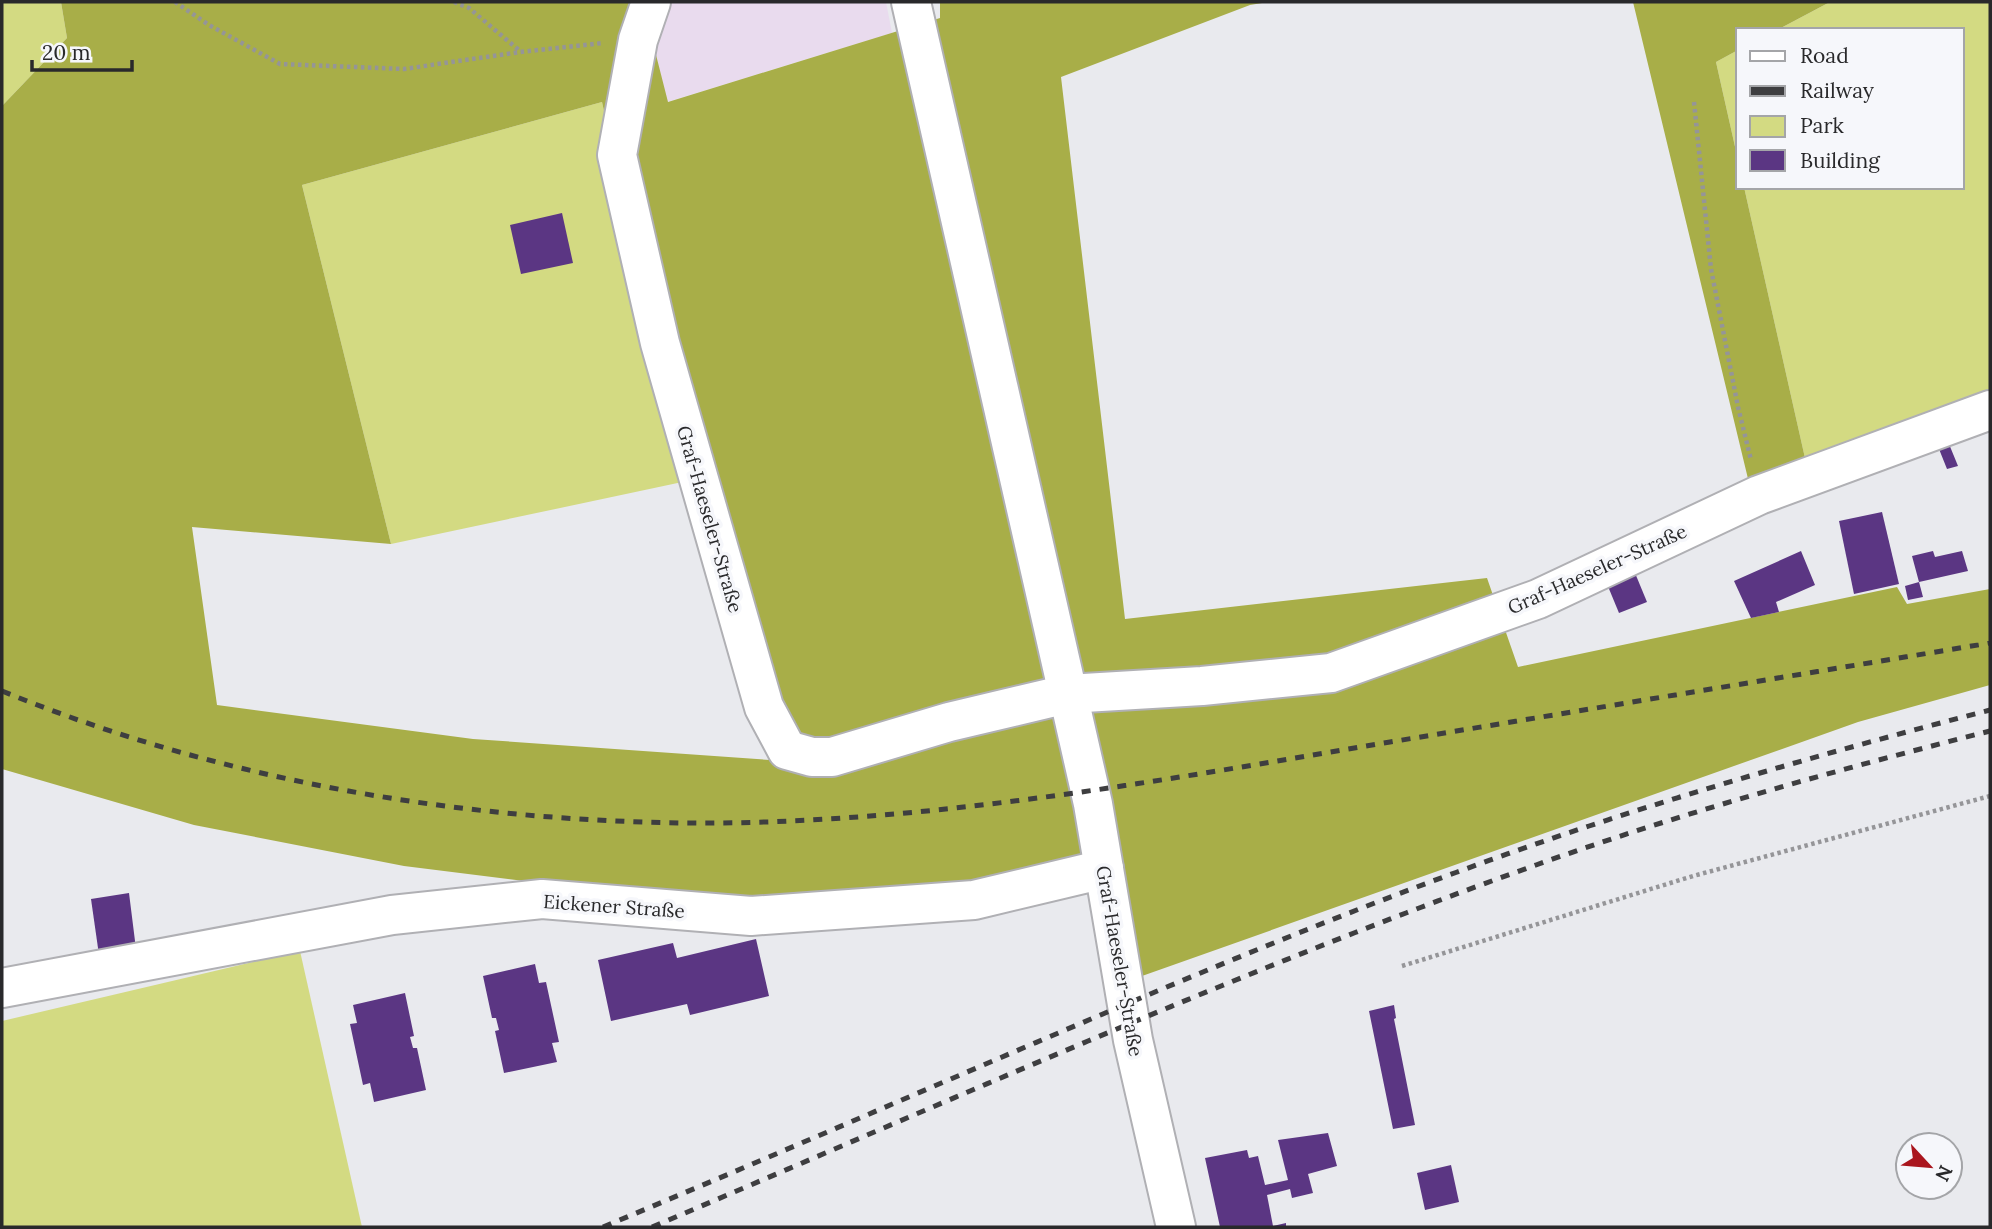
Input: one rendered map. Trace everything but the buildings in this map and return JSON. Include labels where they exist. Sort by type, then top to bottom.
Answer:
[{"type":"street","name":"Graf-Haeseler-Straße","points":[[650,2],[638,40],[617,155],[660,343],[764,707],[788,750],[812,757],[832,757],[949,722],[1067,694],[1202,686],[1331,673],[1538,600],[1759,495],[1990,410]]},
{"type":"street","name":"Graf-Haeseler-Straße","points":[[911,2],[1093,804],[1133,1040],[1176,1227]]},
{"type":"street","name":"Eickener Straße","points":[[2,988],[379,917],[419,912],[542,899],[751,916],[974,900],[1104,869]]},
{"type":"path","points":[[175,2],[209,25],[280,64],[404,69],[520,52],[638,40]]},
{"type":"path","points":[[454,2],[469,8],[520,52]]},
{"type":"path","points":[[1694,102],[1711,269],[1738,407],[1759,495]]},
{"type":"path","points":[[1402,966],[1693,876],[1990,796]]},
{"type":"shaded area","points":[[666,2],[886,2],[892,33],[667,102],[654,47]]},
{"type":"green space","points":[[2,2],[61,2],[67,38],[2,106]]},
{"type":"green space","points":[[61,2],[666,2],[654,47],[668,102],[940,18],[940,2],[1268,2],[1250,5],[1061,77],[1125,619],[1487,578],[1518,667],[1897,587],[1907,604],[1990,589],[1990,685],[1858,722],[1142,976],[1108,852],[982,879],[702,903],[404,866],[194,825],[2,769],[2,106],[67,38]],"holes":[[[602,102],[668,397],[770,760],[473,739],[217,705],[192,527],[391,544],[302,185]]]},
{"type":"green space","points":[[1633,2],[1830,2],[1781,28],[1736,28],[1736,51],[1716,62],[1736,151],[1736,189],[1744,189],[1807,467],[1750,487]]},
{"type":"green space","points":[[1830,2],[1990,2],[1990,393],[1807,467],[1744,189],[1964,189],[1964,28],[1781,28]]},
{"type":"green space","points":[[1736,51],[1736,151],[1716,62]]},
{"type":"green space","points":[[602,102],[687,481],[391,544],[302,185]]},
{"type":"green space","points":[[300,951],[362,1227],[2,1227],[2,1021]]},
{"type":"railway","points":[[2,691],[84,722],[167,748],[251,771],[337,789],[424,803],[598,820],[773,822],[862,817],[1039,798],[1990,643]]},
{"type":"railway","points":[[603,1227],[1220,965],[1454,873],[1703,790],[1990,710]]},
{"type":"railway","points":[[652,1227],[1091,1040],[1424,906],[1536,865],[1704,810],[1990,731]]}]
